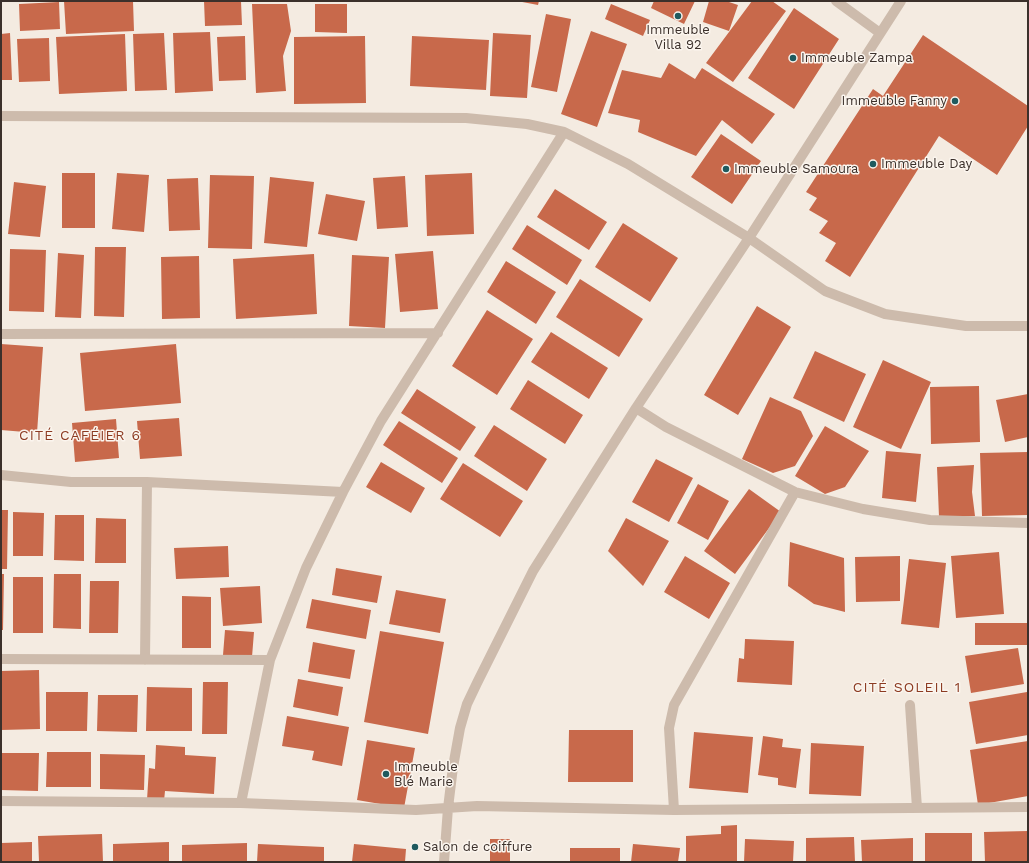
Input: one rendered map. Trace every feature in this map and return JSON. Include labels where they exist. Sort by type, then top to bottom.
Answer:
[{"type":"street","points":[[836,1],[880,33]]},
{"type":"street","points":[[444,862],[448,808],[460,728],[476,683],[533,571],[636,408],[749,238],[901,1]]},
{"type":"street","points":[[1,116],[466,118],[527,124],[564,132],[628,164],[749,238],[825,291],[885,314],[966,326],[1028,326]]},
{"type":"street","points":[[241,803],[270,660],[306,568],[343,492],[382,421],[564,132]]},
{"type":"street","points":[[1,334],[438,333]]},
{"type":"street","points":[[636,408],[666,427],[795,492],[863,509],[930,520],[1028,523]]},
{"type":"street","points":[[1,475],[71,482],[147,482],[343,492]]},
{"type":"street","points":[[145,660],[147,482]]},
{"type":"street","points":[[674,810],[669,728],[674,705],[795,492]]},
{"type":"street","points":[[1,659],[270,660]]},
{"type":"street","points":[[910,705],[917,808]]},
{"type":"street","points":[[1,801],[241,803],[416,810],[477,806],[674,810],[1028,807]]},
{"type":"building","points":[[64,1],[133,1],[134,31],[66,34]]},
{"type":"building","points":[[204,1],[241,1],[242,25],[205,26]]},
{"type":"building","points":[[517,1],[539,1],[538,5]]},
{"type":"building","name":"Immeuble Villa 92","points":[[654,1],[695,1],[684,24],[651,8]]},
{"type":"building","points":[[709,1],[726,1],[738,5],[729,31],[703,22]]},
{"type":"building","points":[[752,1],[772,1],[786,11],[733,82],[706,63]]},
{"type":"building","points":[[59,2],[60,29],[20,31],[19,4]]},
{"type":"building","points":[[252,4],[287,4],[291,31],[283,56],[286,91],[256,93]]},
{"type":"building","points":[[315,4],[347,4],[347,33],[315,32]]},
{"type":"building","points":[[611,4],[650,20],[643,36],[605,19]]},
{"type":"building","name":"Immeuble Zampa","points":[[794,8],[839,39],[794,109],[748,78]]},
{"type":"building","points":[[546,14],[571,19],[557,92],[531,87]]},
{"type":"building","points":[[591,31],[627,44],[597,127],[561,114]]},
{"type":"building","points":[[210,32],[213,91],[175,93],[173,33]]},
{"type":"building","points":[[10,33],[12,80],[1,80],[1,34]]},
{"type":"building","points":[[164,33],[167,90],[135,91],[133,34]]},
{"type":"building","points":[[493,33],[531,35],[527,98],[490,96]]},
{"type":"building","points":[[125,34],[127,91],[59,94],[56,37]]},
{"type":"building","points":[[923,35],[1028,106],[1028,126],[997,175],[939,136],[850,277],[825,261],[836,243],[819,233],[828,221],[809,210],[817,198],[806,192],[873,89],[883,96]]},
{"type":"building","points":[[245,36],[246,80],[219,81],[217,37]]},
{"type":"building","points":[[365,36],[366,103],[294,104],[294,37]]},
{"type":"building","points":[[412,36],[489,40],[486,90],[410,86]]},
{"type":"building","points":[[49,38],[50,81],[19,82],[17,39]]},
{"type":"building","points":[[669,63],[695,79],[702,68],[775,114],[752,144],[722,120],[696,156],[638,132],[640,120],[608,113],[622,70],[661,78]]},
{"type":"building","name":"Immeuble Samoura","points":[[721,134],[761,161],[732,204],[691,177]]},
{"type":"building","points":[[62,173],[95,173],[95,228],[62,228]]},
{"type":"building","points":[[117,173],[149,175],[144,232],[112,229]]},
{"type":"building","points":[[472,173],[474,234],[427,236],[425,175]]},
{"type":"building","points":[[210,175],[254,176],[252,249],[208,248]]},
{"type":"building","points":[[405,176],[408,227],[377,229],[373,178]]},
{"type":"building","points":[[270,177],[314,182],[307,247],[264,243]]},
{"type":"building","points":[[198,178],[200,230],[169,231],[167,179]]},
{"type":"building","points":[[14,182],[46,186],[40,237],[8,234]]},
{"type":"building","points":[[555,189],[607,222],[589,250],[537,217]]},
{"type":"building","points":[[326,194],[365,201],[357,241],[318,234]]},
{"type":"building","points":[[623,223],[678,258],[650,302],[595,267]]},
{"type":"building","points":[[527,225],[582,260],[567,285],[512,249]]},
{"type":"building","points":[[95,247],[126,247],[124,317],[94,316]]},
{"type":"building","points":[[10,249],[46,250],[44,312],[9,311]]},
{"type":"building","points":[[433,251],[438,309],[400,312],[395,254]]},
{"type":"building","points":[[58,253],[84,255],[81,318],[55,317]]},
{"type":"building","points":[[314,254],[317,314],[236,319],[233,259]]},
{"type":"building","points":[[352,255],[389,257],[385,328],[349,326]]},
{"type":"building","points":[[199,256],[200,318],[162,319],[161,257]]},
{"type":"building","points":[[506,261],[556,292],[536,324],[487,292]]},
{"type":"building","points":[[580,279],[643,319],[619,357],[556,317]]},
{"type":"building","points":[[757,306],[791,327],[738,415],[704,395]]},
{"type":"building","points":[[487,310],[533,339],[497,395],[452,366]]},
{"type":"building","points":[[551,332],[608,368],[589,399],[531,362]]},
{"type":"building","points":[[1,344],[43,347],[37,433],[1,430]]},
{"type":"building","points":[[176,344],[181,403],[85,411],[80,353]]},
{"type":"building","points":[[815,351],[866,374],[844,422],[793,398]]},
{"type":"building","points":[[883,360],[931,382],[901,449],[853,427]]},
{"type":"building","points":[[528,380],[583,415],[565,444],[510,409]]},
{"type":"building","points":[[979,386],[980,442],[931,444],[930,387]]},
{"type":"building","points":[[417,389],[476,427],[460,451],[401,413]]},
{"type":"building","points":[[1028,394],[1028,437],[1005,442],[996,400]]},
{"type":"building","points":[[770,397],[801,411],[813,436],[795,466],[773,473],[742,459]]},
{"type":"building","points":[[179,418],[182,456],[140,459],[137,421]]},
{"type":"building","points":[[116,419],[119,458],[75,462],[72,423]]},
{"type":"building","points":[[399,421],[458,458],[442,483],[383,445]]},
{"type":"building","points":[[494,425],[547,459],[527,491],[474,456]]},
{"type":"building","points":[[825,426],[869,451],[845,487],[825,494],[795,476]]},
{"type":"building","points":[[886,451],[921,454],[916,502],[882,498]]},
{"type":"building","points":[[1028,452],[1028,515],[982,516],[980,453]]},
{"type":"building","points":[[656,459],[693,478],[669,522],[632,502]]},
{"type":"building","points":[[381,462],[425,488],[411,513],[366,487]]},
{"type":"building","points":[[463,463],[523,501],[500,537],[440,499]]},
{"type":"building","points":[[974,465],[972,492],[975,516],[939,517],[937,467]]},
{"type":"building","points":[[698,484],[729,501],[708,540],[677,523]]},
{"type":"building","points":[[749,489],[781,512],[735,574],[704,551]]},
{"type":"building","points":[[1,510],[8,510],[7,569],[1,569]]},
{"type":"building","points":[[13,512],[44,513],[43,556],[13,556]]},
{"type":"building","points":[[55,515],[84,515],[84,561],[54,560]]},
{"type":"building","points":[[96,518],[126,519],[126,563],[95,563]]},
{"type":"building","points":[[626,518],[669,541],[643,586],[608,551]]},
{"type":"building","points":[[790,542],[844,558],[845,612],[814,604],[788,586]]},
{"type":"building","points":[[228,546],[229,577],[176,579],[174,548]]},
{"type":"building","points":[[999,552],[1004,614],[956,618],[951,556]]},
{"type":"building","points":[[685,556],[730,583],[709,619],[664,592]]},
{"type":"building","points":[[900,556],[900,601],[856,602],[855,557]]},
{"type":"building","points":[[909,559],[946,563],[939,628],[901,624]]},
{"type":"building","points":[[336,568],[382,576],[377,603],[332,595]]},
{"type":"building","points":[[1,574],[4,574],[3,630],[1,630]]},
{"type":"building","points":[[54,574],[81,574],[81,629],[53,628]]},
{"type":"building","points":[[13,577],[43,577],[43,633],[13,633]]},
{"type":"building","points":[[90,581],[119,581],[118,633],[89,633]]},
{"type":"building","points":[[260,586],[262,623],[223,626],[220,588]]},
{"type":"building","points":[[396,590],[446,599],[440,633],[389,624]]},
{"type":"building","points":[[182,596],[211,597],[211,648],[182,648]]},
{"type":"building","points":[[312,599],[371,610],[366,639],[306,628]]},
{"type":"building","points":[[975,623],[1028,623],[1028,645],[975,645]]},
{"type":"building","points":[[225,630],[254,632],[252,657],[223,655]]},
{"type":"building","points":[[380,631],[444,642],[428,734],[364,722]]},
{"type":"building","points":[[745,639],[794,641],[792,685],[737,682],[739,658],[744,659]]},
{"type":"building","points":[[313,642],[355,650],[350,679],[308,672]]},
{"type":"building","points":[[1018,648],[1024,684],[971,693],[965,656]]},
{"type":"building","points":[[39,670],[40,729],[1,730],[1,671]]},
{"type":"building","points":[[298,679],[343,687],[338,716],[293,707]]},
{"type":"building","points":[[203,682],[228,682],[227,734],[202,734]]},
{"type":"building","points":[[147,687],[192,688],[192,731],[146,731]]},
{"type":"building","points":[[46,692],[88,692],[87,731],[46,731]]},
{"type":"building","points":[[1027,692],[1028,735],[976,744],[969,702]]},
{"type":"building","points":[[98,695],[138,695],[137,732],[97,731]]},
{"type":"building","points":[[287,716],[349,727],[342,766],[312,760],[314,751],[282,746]]},
{"type":"building","points":[[569,730],[633,730],[633,782],[568,782]]},
{"type":"building","points":[[694,732],[753,737],[748,793],[689,788]]},
{"type":"building","points":[[763,736],[783,739],[782,747],[801,749],[796,788],[778,785],[778,778],[758,775]]},
{"type":"building","name":"Immeuble Blé Marie","points":[[367,740],[415,748],[404,808],[357,800]]},
{"type":"building","points":[[1028,741],[1028,796],[978,805],[970,750]]},
{"type":"building","points":[[811,743],[864,746],[861,796],[809,794]]},
{"type":"building","points":[[156,745],[185,747],[185,755],[216,757],[214,794],[165,791],[164,801],[147,800],[149,768],[155,769]]},
{"type":"building","points":[[47,752],[91,752],[91,787],[46,787]]},
{"type":"building","points":[[1,753],[39,753],[38,791],[1,790]]},
{"type":"building","points":[[100,754],[145,755],[144,790],[100,789]]},
{"type":"building","points":[[737,825],[737,862],[686,862],[686,836],[721,834],[721,826]]},
{"type":"building","points":[[1028,831],[1028,862],[985,862],[984,832]]},
{"type":"building","points":[[925,833],[972,833],[972,862],[925,862]]},
{"type":"building","points":[[102,834],[103,862],[39,862],[38,836]]},
{"type":"building","points":[[854,837],[855,862],[806,862],[806,838]]},
{"type":"building","points":[[913,838],[913,862],[862,862],[861,840]]},
{"type":"building","points":[[490,839],[510,839],[510,862],[490,862]]},
{"type":"building","points":[[745,839],[794,841],[793,862],[744,862]]},
{"type":"building","points":[[32,842],[32,862],[1,862],[1,843]]},
{"type":"building","points":[[169,842],[169,862],[113,862],[113,844]]},
{"type":"building","points":[[247,843],[247,862],[182,862],[182,845]]},
{"type":"building","points":[[258,844],[324,847],[324,862],[257,862]]},
{"type":"building","points":[[354,844],[406,849],[405,862],[352,862]]},
{"type":"building","points":[[633,844],[680,848],[678,862],[631,862]]},
{"type":"building","points":[[570,848],[620,848],[620,862],[570,862]]},
{"type":"place","name":"Immeuble Villa 92","points":[[678,16]]},
{"type":"place","name":"Immeuble Zampa","points":[[793,58]]},
{"type":"place","name":"Immeuble Fanny","points":[[955,101]]},
{"type":"place","name":"Immeuble Day","points":[[873,164]]},
{"type":"place","name":"Immeuble Samoura","points":[[726,169]]},
{"type":"place","name":"Immeuble Blé Marie","points":[[386,774]]},
{"type":"place","name":"Salon de coiffure","points":[[415,847]]},
{"type":"district","name":"CITÉ CAFÉIER 6","points":[[80,436]]},
{"type":"district","name":"CITÉ SOLEIL 1","points":[[907,688]]}]
